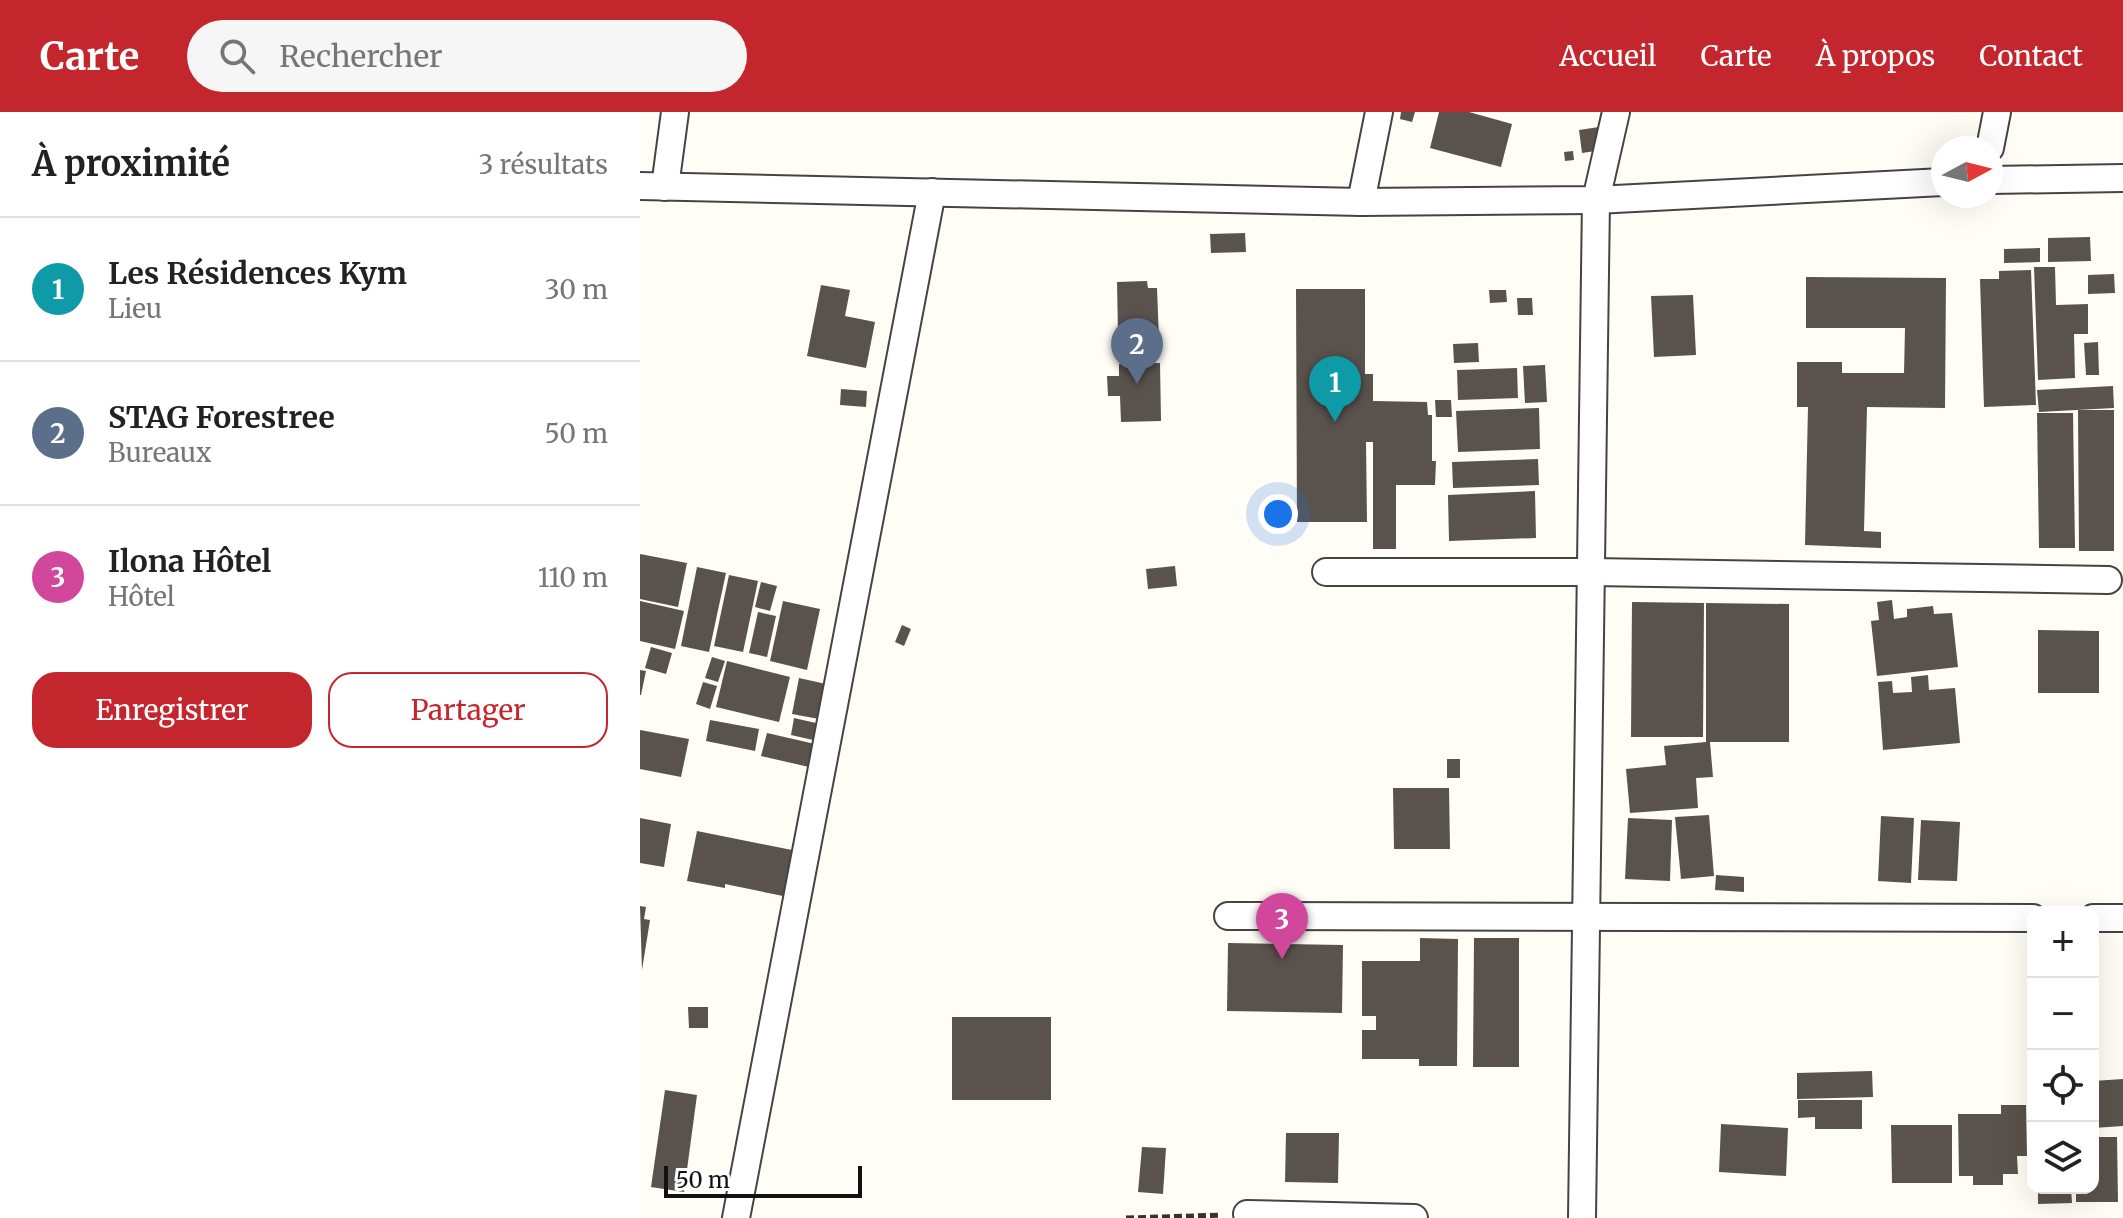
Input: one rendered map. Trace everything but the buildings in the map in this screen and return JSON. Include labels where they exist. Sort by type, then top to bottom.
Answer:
[{"type":"street","points":[[675,112],[647,187],[1361,202],[1596,200],[1931,183]]},
{"type":"street","points":[[1361,202],[1379,112]]},
{"type":"street","points":[[1582,1218],[1596,200],[1616,112]]},
{"type":"street","points":[[1992,136],[1997,112]]},
{"type":"street","points":[[2003,180],[2123,178]]},
{"type":"street","points":[[736,1218],[932,192]]},
{"type":"street","points":[[1326,572],[1592,572],[2108,580]]},
{"type":"street","points":[[1228,916],[2027,918]]},
{"type":"street","points":[[2099,918],[2123,918]]},
{"type":"street","points":[[1247,1214],[1414,1218]]},
{"type":"path","points":[[1126,1218],[1247,1214]]},
{"type":"place","name":"STAG Forestree","points":[[1137,384]]},
{"type":"place","name":"Les Résidences Kym","points":[[1335,422]]},
{"type":"place","name":"Ilona Hôtel","points":[[1282,959]]}]
